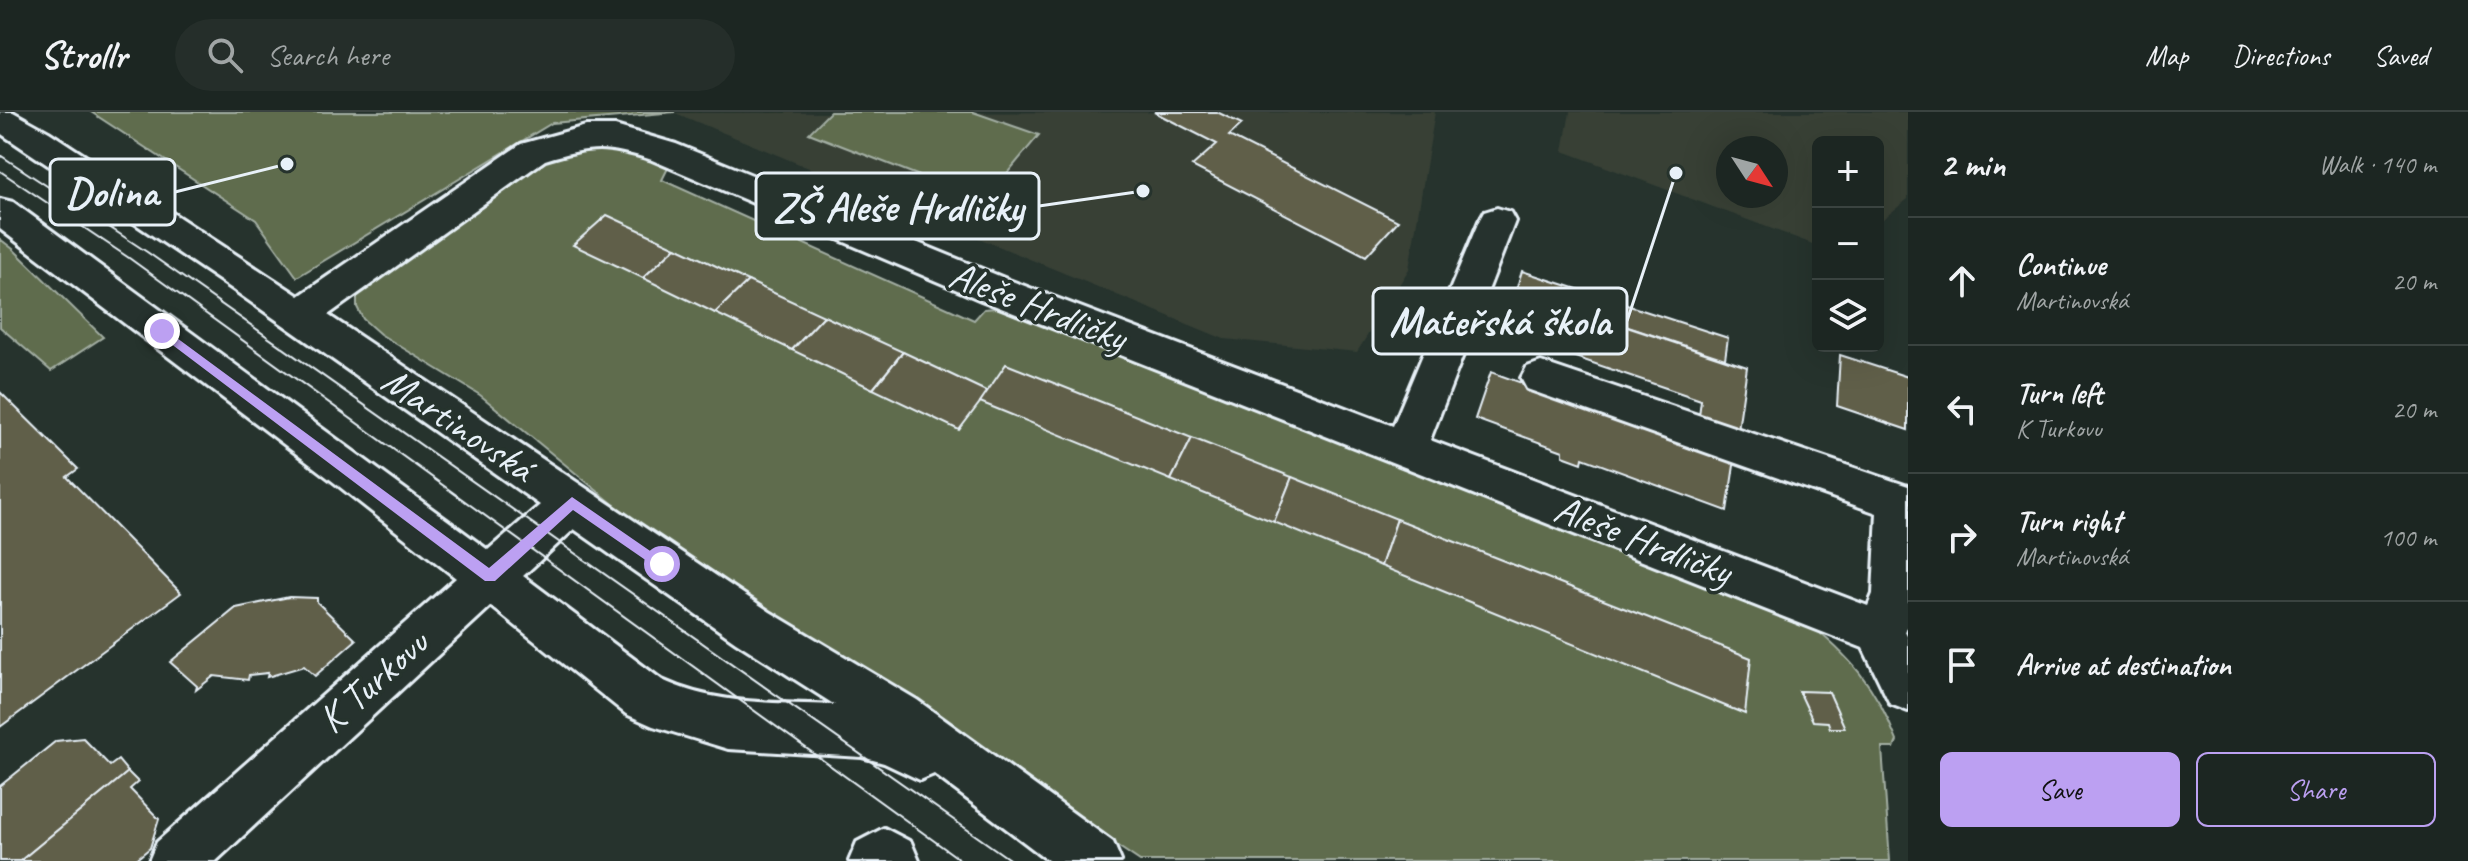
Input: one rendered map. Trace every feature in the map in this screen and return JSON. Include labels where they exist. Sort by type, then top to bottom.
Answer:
[{"type":"street","name":"Martinovská","points":[[0,119],[37,140],[299,316],[753,627],[899,717],[1082,852]]},
{"type":"street","name":"Aleše Hrdličky","points":[[299,316],[533,152],[586,137],[615,137],[664,152],[995,290],[1880,633]]},
{"type":"street","name":"Martinovská","points":[[0,211],[490,577],[626,686],[663,706],[743,727],[849,730],[880,734],[905,745],[998,807],[1082,852]]},
{"type":"street","points":[[1405,448],[1497,221]]},
{"type":"street","points":[[1541,378],[1900,502],[1897,594],[1880,633],[1908,688]]},
{"type":"street","name":"K Turkovu","points":[[176,861],[572,503]]},
{"type":"shaded area","points":[[1435,112],[1409,269],[1357,352],[1224,339],[675,113]]},
{"type":"shaded area","points":[[1570,112],[1908,112],[1908,199],[1884,218],[1884,136],[1812,136],[1812,244],[1716,208],[1563,151]]},
{"type":"green space","points":[[91,112],[675,112],[552,123],[297,277],[256,220]]},
{"type":"green space","points":[[830,112],[973,112],[1039,135],[984,201],[809,133]]},
{"type":"green space","points":[[587,146],[634,152],[669,166],[662,180],[974,320],[984,309],[997,308],[1804,620],[1835,646],[1860,673],[1880,704],[1897,741],[1894,748],[1882,748],[1890,861],[1140,861],[639,525],[480,395],[380,334],[363,319],[357,307],[357,292],[535,162]]},
{"type":"green space","points":[[0,239],[103,337],[51,371],[0,327]]},
{"type":"building","points":[[1154,112],[1217,112],[1242,124],[1229,136],[1398,221],[1366,256],[1192,166],[1217,144]]},
{"type":"building","points":[[607,215],[676,247],[643,278],[573,245]]},
{"type":"building","points":[[676,247],[748,281],[715,313],[643,278]]},
{"type":"building","points":[[1522,271],[1728,338],[1725,359],[1516,290]]},
{"type":"building","points":[[748,281],[824,316],[792,350],[715,313]]},
{"type":"building","points":[[1516,290],[1747,367],[1737,437],[1698,423],[1701,400],[1502,332]]},
{"type":"building","points":[[824,316],[903,352],[873,389],[792,350]]},
{"type":"building","points":[[903,352],[988,392],[959,430],[873,389]]},
{"type":"building","points":[[1840,355],[1908,377],[1908,430],[1837,406]]},
{"type":"building","points":[[1006,364],[1192,438],[1171,480],[980,402]]},
{"type":"building","points":[[1491,372],[1735,459],[1727,511],[1583,458],[1582,463],[1563,456],[1563,451],[1475,419]]},
{"type":"building","points":[[0,392],[78,469],[67,477],[181,593],[0,727]]},
{"type":"building","points":[[1192,438],[1292,477],[1274,522],[1171,480]]},
{"type":"building","points":[[1292,477],[1397,519],[1381,566],[1274,522]]},
{"type":"building","points":[[1397,519],[1751,658],[1745,714],[1381,566]]},
{"type":"building","points":[[289,597],[317,598],[317,602],[356,640],[315,676],[304,666],[267,677],[268,673],[249,675],[248,680],[214,676],[196,690],[197,686],[170,662],[236,608]]},
{"type":"building","points":[[1799,691],[1829,692],[1845,728],[1830,728],[1828,722],[1813,721]]},
{"type":"building","points":[[83,738],[110,766],[118,760],[128,772],[20,861],[0,861],[0,786],[56,741]]},
{"type":"building","points":[[128,772],[138,782],[130,789],[159,819],[150,848],[134,861],[20,861]]},
{"type":"tram line","points":[[0,155],[147,252],[1012,861]]},
{"type":"tram line","points":[[0,171],[129,258],[962,861]]},
{"type":"place","name":"Dolina","points":[[287,164]]},
{"type":"place","name":"Mateřská škola","points":[[1676,173]]},
{"type":"place","name":"ZŠ Aleše Hrdličky","points":[[1143,191]]},
{"type":"route","points":[[162,331],[490,577],[572,503],[662,564]]}]
